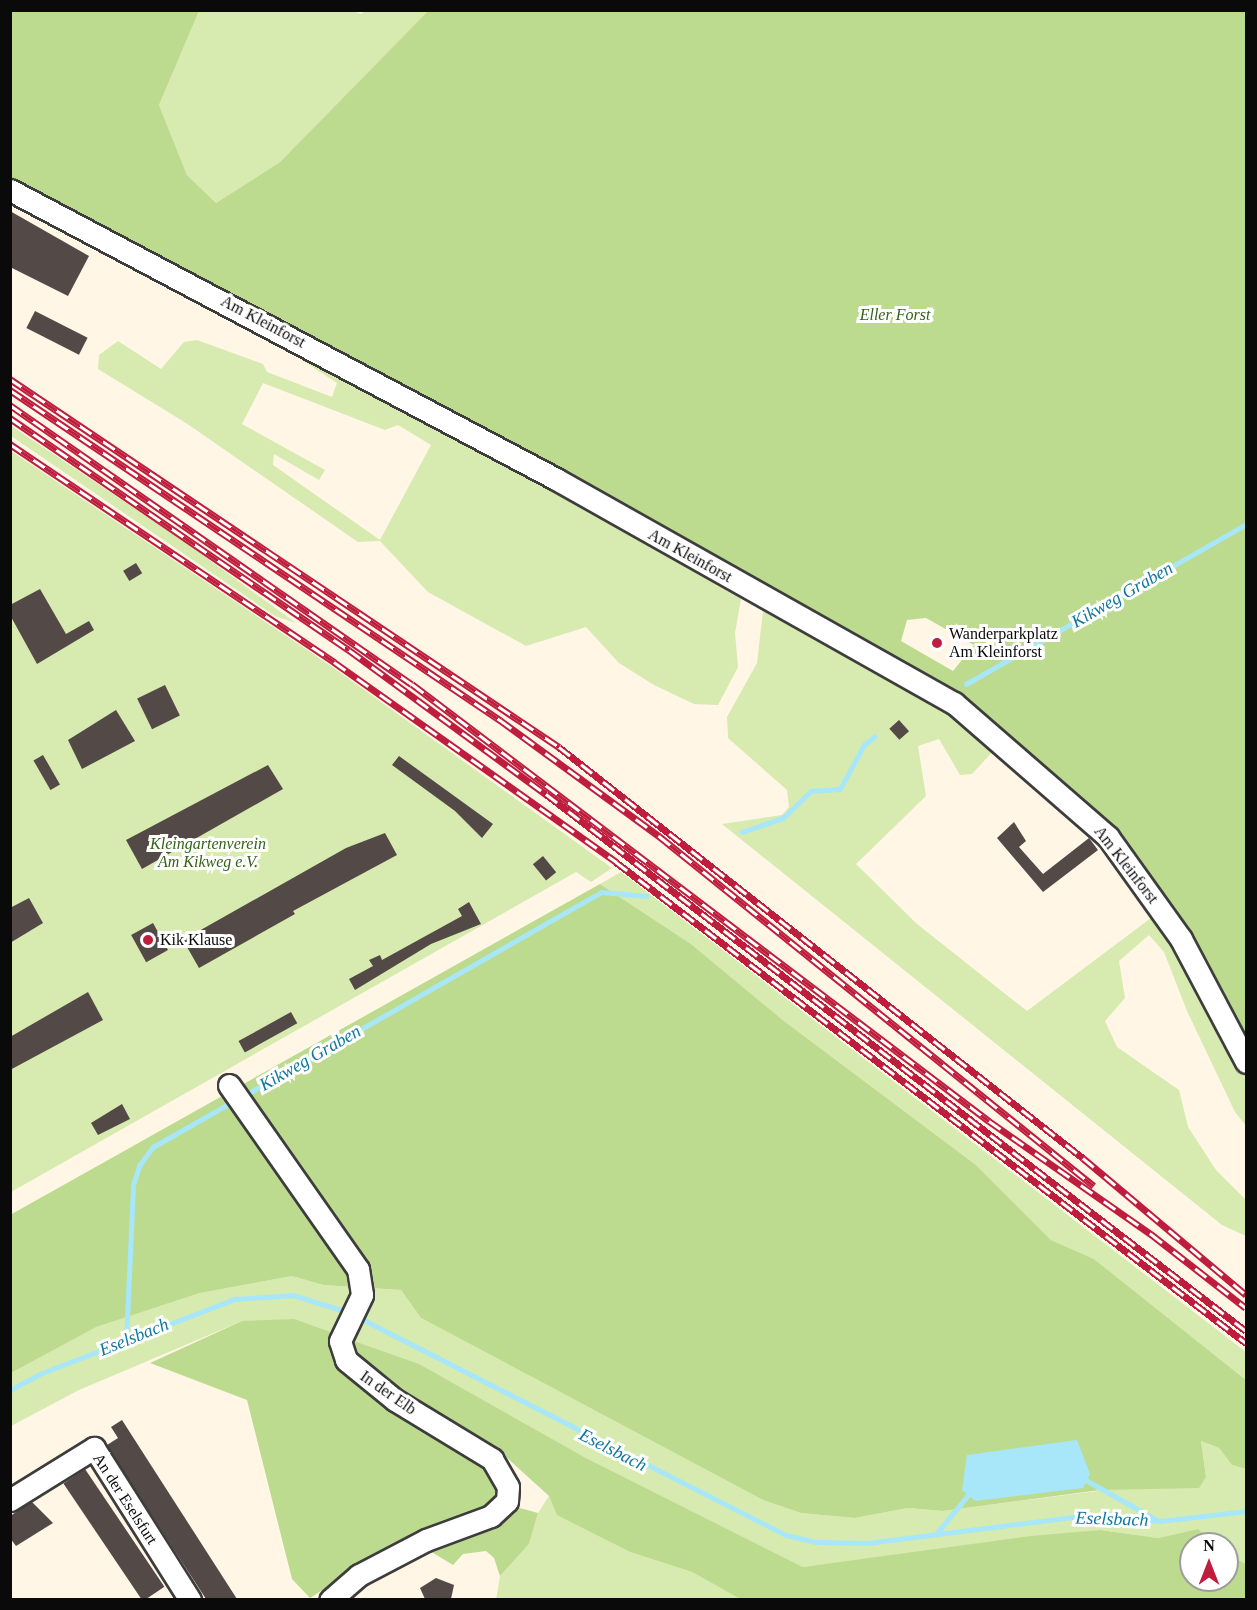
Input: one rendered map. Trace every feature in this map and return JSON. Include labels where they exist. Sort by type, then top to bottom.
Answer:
[{"type":"street","name":"Am Kleinforst","points":[[10,190],[505,451],[954,703],[1108,837],[1182,939],[1246,1062]]},
{"type":"street","name":"In der Elb","points":[[235,1093],[358,1269],[363,1285],[360,1300],[344,1330],[341,1348],[357,1372],[492,1460],[507,1479],[509,1495],[491,1516],[426,1540],[359,1575],[330,1599]]},
{"type":"street","name":"An der Eselsfurt","points":[[10,1500],[94,1448],[190,1599]]},
{"type":"green space","points":[[350,10],[361,14],[365,11],[428,11],[280,162],[216,203],[187,175],[159,105],[199,11]]},
{"type":"green space","name":"Eller Forst","points":[[11,11],[199,11],[159,105],[187,175],[216,203],[280,162],[428,11],[1246,11],[1246,1055],[1112,835],[980,718],[11,181]],"holes":[[[926,618],[974,645],[953,671],[901,641],[907,620]]]},
{"type":"green space","points":[[197,340],[263,364],[267,372],[332,397],[337,383],[290,352],[296,346],[741,599],[735,633],[738,667],[718,705],[694,704],[654,685],[619,663],[586,627],[526,646],[428,592],[380,541],[358,542],[186,423],[98,369],[99,355],[118,341],[161,369],[184,342]],"holes":[[[263,383],[385,430],[398,425],[431,445],[380,540],[273,465],[274,454],[319,480],[325,470],[242,424]]]},
{"type":"green space","points":[[10,425],[186,543],[296,623],[275,616],[11,436]]},
{"type":"green space","name":"Kleingartenverein Am Kikweg e.V.","points":[[11,451],[331,666],[612,868],[591,882],[576,872],[11,1192]]},
{"type":"green space","points":[[763,611],[917,694],[996,748],[972,774],[960,775],[939,739],[918,746],[926,796],[856,864],[917,924],[1027,1011],[1155,915],[1246,1074],[1246,1126],[1235,1112],[1187,1011],[1164,952],[1149,935],[1119,961],[1125,998],[1105,1021],[1117,1047],[1179,1090],[1188,1127],[1216,1170],[1246,1200],[1246,1236],[1222,1225],[722,824],[782,815],[789,807],[787,790],[728,738],[727,717],[757,663]]},
{"type":"green space","points":[[621,872],[1246,1352],[1246,1380],[1094,1259],[1051,1240],[976,1165],[784,1021],[691,944],[600,884]]},
{"type":"green space","points":[[600,884],[691,944],[784,1021],[976,1165],[1051,1240],[1094,1259],[1246,1380],[1246,1469],[1232,1465],[1219,1448],[1201,1441],[1206,1477],[1199,1488],[1100,1490],[943,1511],[908,1508],[855,1518],[801,1513],[763,1500],[421,1318],[401,1290],[323,1285],[292,1276],[200,1293],[96,1327],[11,1373],[10,1215]]},
{"type":"green space","points":[[292,1276],[323,1285],[401,1290],[421,1318],[763,1500],[801,1513],[855,1518],[908,1508],[943,1511],[1206,1477],[1201,1441],[1219,1448],[1232,1465],[1246,1469],[1246,1564],[1239,1560],[1239,1532],[1202,1532],[1198,1529],[1158,1538],[1101,1530],[803,1567],[584,1457],[242,1321],[79,1390],[11,1426],[11,1373],[95,1327],[200,1293]]},
{"type":"green space","points":[[294,1319],[336,1334],[342,1354],[491,1463],[502,1502],[381,1553],[310,1598],[292,1579],[247,1400],[150,1363],[242,1321]]},
{"type":"green space","points":[[345,1338],[419,1364],[584,1457],[803,1567],[1031,1536],[1101,1530],[1158,1538],[1179,1533],[1179,1592],[1239,1592],[1239,1560],[1246,1564],[1246,1599],[740,1599],[692,1572],[630,1552],[557,1515],[549,1496],[494,1446],[357,1372]]},
{"type":"green space","points":[[549,1496],[558,1515],[630,1552],[692,1572],[740,1599],[496,1600],[500,1576],[529,1544],[538,1513]]},
{"type":"green space","points":[[509,1505],[538,1513],[529,1544],[500,1576],[494,1558],[486,1551],[463,1554],[453,1565],[425,1548]]},
{"type":"green space","points":[[1198,1529],[1202,1532],[1185,1532]]},
{"type":"water","points":[[1077,1440],[1090,1474],[1083,1488],[975,1501],[962,1490],[967,1455]]},
{"type":"building","points":[[10,211],[89,256],[68,296],[10,267]]},
{"type":"building","points":[[35,311],[88,338],[79,355],[26,328]]},
{"type":"building","points":[[136,563],[142,573],[129,581],[123,571]]},
{"type":"building","points":[[40,589],[66,634],[89,621],[94,630],[37,664],[10,615],[10,605]]},
{"type":"building","points":[[165,685],[180,716],[152,729],[137,699]]},
{"type":"building","points":[[116,710],[135,741],[82,769],[68,740]]},
{"type":"building","points":[[899,720],[909,731],[899,740],[889,729]]},
{"type":"building","points":[[43,755],[60,784],[50,790],[33,760]]},
{"type":"building","points":[[399,756],[493,824],[482,838],[455,811],[392,765]]},
{"type":"building","points":[[268,765],[283,789],[142,869],[126,840]]},
{"type":"building","points":[[1014,822],[1026,841],[1019,847],[1043,874],[1089,838],[1098,850],[1043,892],[997,838]]},
{"type":"building","points":[[385,833],[397,855],[293,911],[295,914],[199,968],[183,940],[346,848]]},
{"type":"building","points":[[543,856],[556,872],[546,881],[533,864]]},
{"type":"building","points":[[29,898],[43,923],[10,943],[10,908]]},
{"type":"building","points":[[469,902],[481,924],[431,944],[355,990],[349,979],[373,966],[369,960],[380,955],[382,960],[462,916],[458,909]]},
{"type":"building","points":[[153,923],[168,950],[146,962],[131,935]]},
{"type":"building","points":[[88,992],[103,1020],[10,1070],[10,1037]]},
{"type":"building","points":[[291,1012],[297,1023],[245,1052],[239,1041]]},
{"type":"building","points":[[122,1104],[130,1119],[98,1135],[91,1123]]},
{"type":"building","points":[[122,1420],[237,1599],[206,1599],[167,1539],[107,1445],[118,1438],[111,1427]]},
{"type":"building","points":[[85,1469],[164,1587],[142,1600],[63,1484]]},
{"type":"building","points":[[32,1502],[53,1523],[16,1546],[10,1538],[10,1516]]},
{"type":"building","points":[[436,1578],[454,1585],[451,1599],[425,1599],[420,1588]]},
{"type":"waterway","name":"Kikweg Graben","points":[[966,684],[1246,524]]},
{"type":"waterway","name":"Kikweg Graben","points":[[742,832],[783,818],[811,791],[840,789],[864,745],[874,737]]},
{"type":"waterway","name":"Kikweg Graben","points":[[242,1097],[601,892],[647,896]]},
{"type":"waterway","name":"Kikweg Graben","points":[[126,1341],[133,1185],[139,1166],[153,1147],[232,1102]]},
{"type":"waterway","name":"Eselsbach","points":[[10,1390],[42,1373],[235,1299],[293,1295],[348,1312]]},
{"type":"waterway","name":"Eselsbach","points":[[358,1317],[786,1535],[816,1542],[867,1543],[1089,1515],[1160,1521],[1246,1511]]},
{"type":"waterway","points":[[1086,1480],[1157,1520]]},
{"type":"waterway","points":[[937,1533],[968,1495]]},
{"type":"railway","points":[[10,379],[559,747],[1083,1158],[1246,1295]]},
{"type":"railway","points":[[10,390],[500,720],[659,836],[1094,1186]]},
{"type":"railway","points":[[10,405],[412,684],[989,1121],[1151,1234],[1246,1308]]},
{"type":"railway","points":[[10,418],[349,650],[546,794],[1246,1331]]},
{"type":"railway","points":[[10,444],[334,662],[616,862],[1246,1343]]},
{"type":"place","name":"Wanderparkplatz Am Kleinforst","points":[[937,643]]},
{"type":"place","name":"Kik Klause","points":[[148,940]]}]
